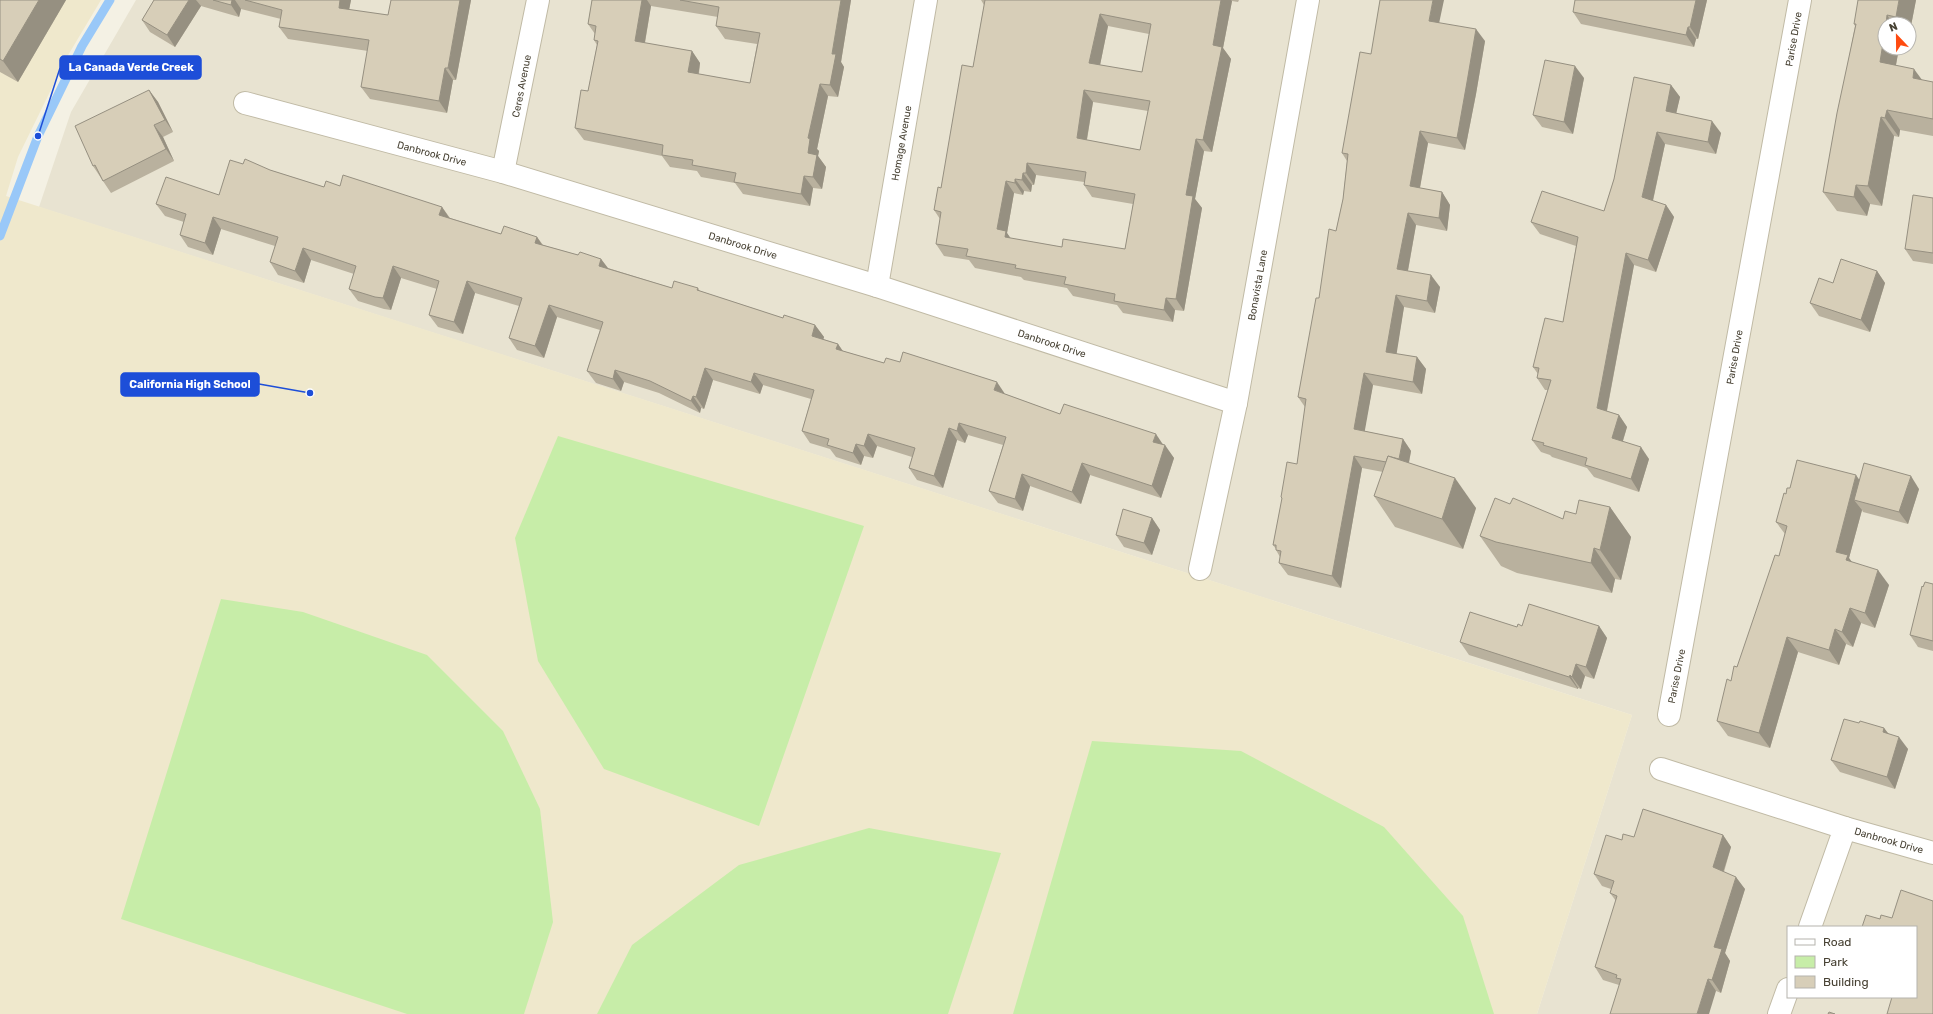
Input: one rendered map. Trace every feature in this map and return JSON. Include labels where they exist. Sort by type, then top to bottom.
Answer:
[{"type":"street","name":"Ceres Avenue","points":[[503,172],[538,0]]},
{"type":"street","name":"Homage Avenue","points":[[877,286],[926,0]]},
{"type":"street","name":"Bonavista Lane","points":[[1200,569],[1236,403],[1308,0]]},
{"type":"street","name":"Parise Drive","points":[[1669,715],[1800,0]]},
{"type":"street","name":"Danbrook Drive","points":[[245,103],[503,172],[877,286],[1236,403]]},
{"type":"street","points":[[1661,769],[1845,828],[1810,926]]},
{"type":"street","name":"Danbrook Drive","points":[[1845,828],[1933,853]]},
{"type":"street","points":[[1779,1014],[1787,992]]},
{"type":"shaded area","points":[[0,0],[101,0],[67,57],[18,157],[6,196],[1632,715],[1537,1014],[0,1014]]},
{"type":"shaded area","points":[[136,0],[1933,0],[1933,1014],[1537,1014],[1632,715],[39,207],[71,112]]},
{"type":"green space","points":[[558,436],[864,526],[759,826],[604,769],[538,661],[515,538]]},
{"type":"green space","points":[[221,599],[303,612],[427,655],[503,731],[540,809],[553,922],[524,1014],[407,1014],[121,919]]},
{"type":"green space","points":[[1092,741],[1241,751],[1384,827],[1463,916],[1494,1014],[1013,1014]]},
{"type":"green space","points":[[869,828],[1001,853],[948,1014],[597,1014],[632,945],[739,865]]},
{"type":"building","points":[[0,0],[39,0],[3,61],[0,59]]},
{"type":"building","points":[[154,0],[189,0],[167,35],[142,20]]},
{"type":"building","points":[[213,0],[232,0],[231,5]]},
{"type":"building","points":[[245,0],[340,0],[339,8],[388,15],[391,0],[460,0],[448,68],[445,68],[439,101],[361,87],[369,40],[279,27],[282,10]]},
{"type":"building","points":[[592,0],[642,0],[635,41],[692,51],[688,72],[750,83],[760,33],[716,26],[719,7],[680,0],[841,0],[832,54],[836,54],[830,85],[820,84],[808,138],[810,139],[808,153],[817,155],[813,177],[804,176],[801,194],[734,182],[736,173],[692,165],[693,160],[662,155],[663,145],[575,128],[581,90],[588,91],[598,41],[594,40],[596,26],[588,24]]},
{"type":"building","points":[[985,0],[1221,0],[1213,45],[1222,47],[1203,140],[1196,139],[1186,195],[1193,196],[1176,299],[1166,298],[1164,310],[1114,301],[1115,294],[1064,284],[1066,277],[1015,268],[1016,265],[966,256],[968,249],[936,244],[941,212],[934,210],[938,187],[941,188],[962,65],[973,67]],"holes":[[[1100,14],[1151,24],[1142,72],[1089,63]],[[1084,90],[1150,101],[1140,150],[1077,138]],[[1027,163],[1086,172],[1084,185],[1135,194],[1125,249],[1063,239],[1062,247],[1005,237],[1006,231],[997,229],[1006,181],[1015,183],[1015,179],[1022,180],[1023,173],[1026,173]]]},
{"type":"building","points":[[1380,0],[1433,0],[1429,21],[1476,29],[1457,138],[1420,131],[1410,186],[1442,192],[1439,218],[1408,213],[1397,269],[1431,275],[1427,301],[1396,295],[1386,352],[1417,357],[1413,382],[1364,373],[1354,429],[1403,439],[1399,459],[1388,456],[1386,462],[1354,456],[1332,576],[1279,563],[1281,551],[1276,550],[1276,545],[1273,545],[1287,462],[1297,464],[1306,399],[1298,397],[1316,298],[1319,298],[1329,229],[1336,231],[1343,199],[1348,154],[1342,153],[1360,52],[1371,54]]},
{"type":"building","points":[[1575,0],[1696,0],[1690,27],[1688,27],[1686,35],[1573,12]]},
{"type":"building","points":[[1858,0],[1899,0],[1896,16],[1877,16],[1877,56],[1881,56],[1880,62],[1914,69],[1913,78],[1933,82],[1933,119],[1887,110],[1885,118],[1881,117],[1868,186],[1856,185],[1854,197],[1823,192],[1837,113],[1856,24],[1854,24]]},
{"type":"building","points":[[1545,60],[1575,66],[1564,122],[1533,115]]},
{"type":"building","points":[[1634,77],[1671,85],[1666,111],[1712,121],[1708,142],[1657,132],[1642,197],[1666,205],[1648,260],[1626,253],[1597,408],[1619,415],[1612,438],[1641,447],[1631,479],[1585,465],[1587,458],[1543,445],[1544,443],[1532,440],[1551,380],[1537,378],[1539,368],[1533,367],[1545,318],[1563,322],[1578,237],[1531,222],[1542,191],[1604,211],[1614,179]]},
{"type":"building","points":[[149,90],[165,120],[154,125],[166,149],[103,181],[95,165],[93,166],[75,126]]},
{"type":"building","points":[[245,159],[270,170],[324,187],[326,181],[340,186],[343,175],[442,207],[439,215],[501,234],[504,226],[537,237],[535,243],[578,255],[580,252],[601,259],[599,266],[672,288],[674,281],[783,318],[784,315],[815,325],[812,336],[838,344],[836,349],[884,363],[886,358],[900,362],[903,352],[997,382],[994,390],[1060,414],[1064,404],[1156,434],[1153,442],[1165,445],[1152,486],[1082,463],[1072,492],[1022,474],[1015,499],[989,491],[1006,437],[959,423],[957,431],[949,428],[934,476],[909,468],[915,448],[868,434],[864,446],[856,444],[853,453],[827,445],[829,439],[802,431],[814,390],[754,373],[751,382],[705,368],[696,397],[693,396],[691,401],[650,381],[615,370],[613,379],[587,371],[603,322],[549,305],[535,346],[509,338],[522,298],[467,281],[454,322],[429,315],[439,281],[393,266],[383,298],[375,297],[349,289],[356,266],[303,248],[295,271],[270,262],[278,237],[213,217],[205,243],[180,235],[186,214],[156,204],[166,177],[219,195],[230,160],[243,164]]},
{"type":"building","points":[[1913,195],[1933,198],[1933,253],[1905,249]]},
{"type":"building","points":[[1841,259],[1877,271],[1861,320],[1810,303],[1819,278],[1833,283]]},
{"type":"building","points":[[1388,456],[1455,478],[1442,519],[1374,496]]},
{"type":"building","points":[[1797,460],[1856,475],[1836,552],[1848,555],[1846,560],[1878,570],[1865,613],[1850,608],[1842,632],[1835,629],[1829,650],[1787,637],[1759,733],[1717,721],[1727,679],[1731,681],[1734,666],[1737,667],[1775,555],[1779,556],[1787,526],[1776,522],[1784,493],[1786,494],[1787,488],[1790,488]]},
{"type":"building","points":[[1864,463],[1911,476],[1899,512],[1854,500]]},
{"type":"building","points":[[1495,498],[1510,504],[1513,498],[1563,519],[1565,511],[1576,514],[1579,500],[1610,507],[1600,550],[1594,548],[1591,563],[1496,542],[1480,536]]},
{"type":"building","points":[[1123,509],[1152,518],[1144,543],[1116,535]]},
{"type":"building","points":[[1925,582],[1933,584],[1933,641],[1910,635],[1922,586],[1923,587]]},
{"type":"building","points":[[1529,604],[1599,626],[1586,667],[1576,664],[1572,677],[1570,675],[1569,677],[1460,642],[1470,612],[1517,627],[1518,624],[1522,626]]},
{"type":"building","points":[[1844,719],[1859,723],[1860,721],[1884,728],[1883,732],[1899,737],[1887,777],[1831,760]]},
{"type":"building","points":[[1643,809],[1723,835],[1713,867],[1736,877],[1714,947],[1722,949],[1712,980],[1708,979],[1697,1014],[1610,1014],[1621,979],[1616,978],[1617,975],[1595,967],[1617,896],[1610,893],[1614,881],[1594,874],[1606,835],[1622,840],[1623,834],[1634,837]]},
{"type":"building","points":[[1901,890],[1933,901],[1933,1014],[1887,1014],[1892,998],[1917,998],[1917,926],[1862,926],[1866,915],[1880,919],[1881,915],[1892,918]]},
{"type":"waterway","points":[[0,236],[38,136],[82,46],[110,0]]},
{"type":"place","name":"La Canada Verde Creek","points":[[38,136]]},
{"type":"place","name":"California High School","points":[[310,393]]}]
